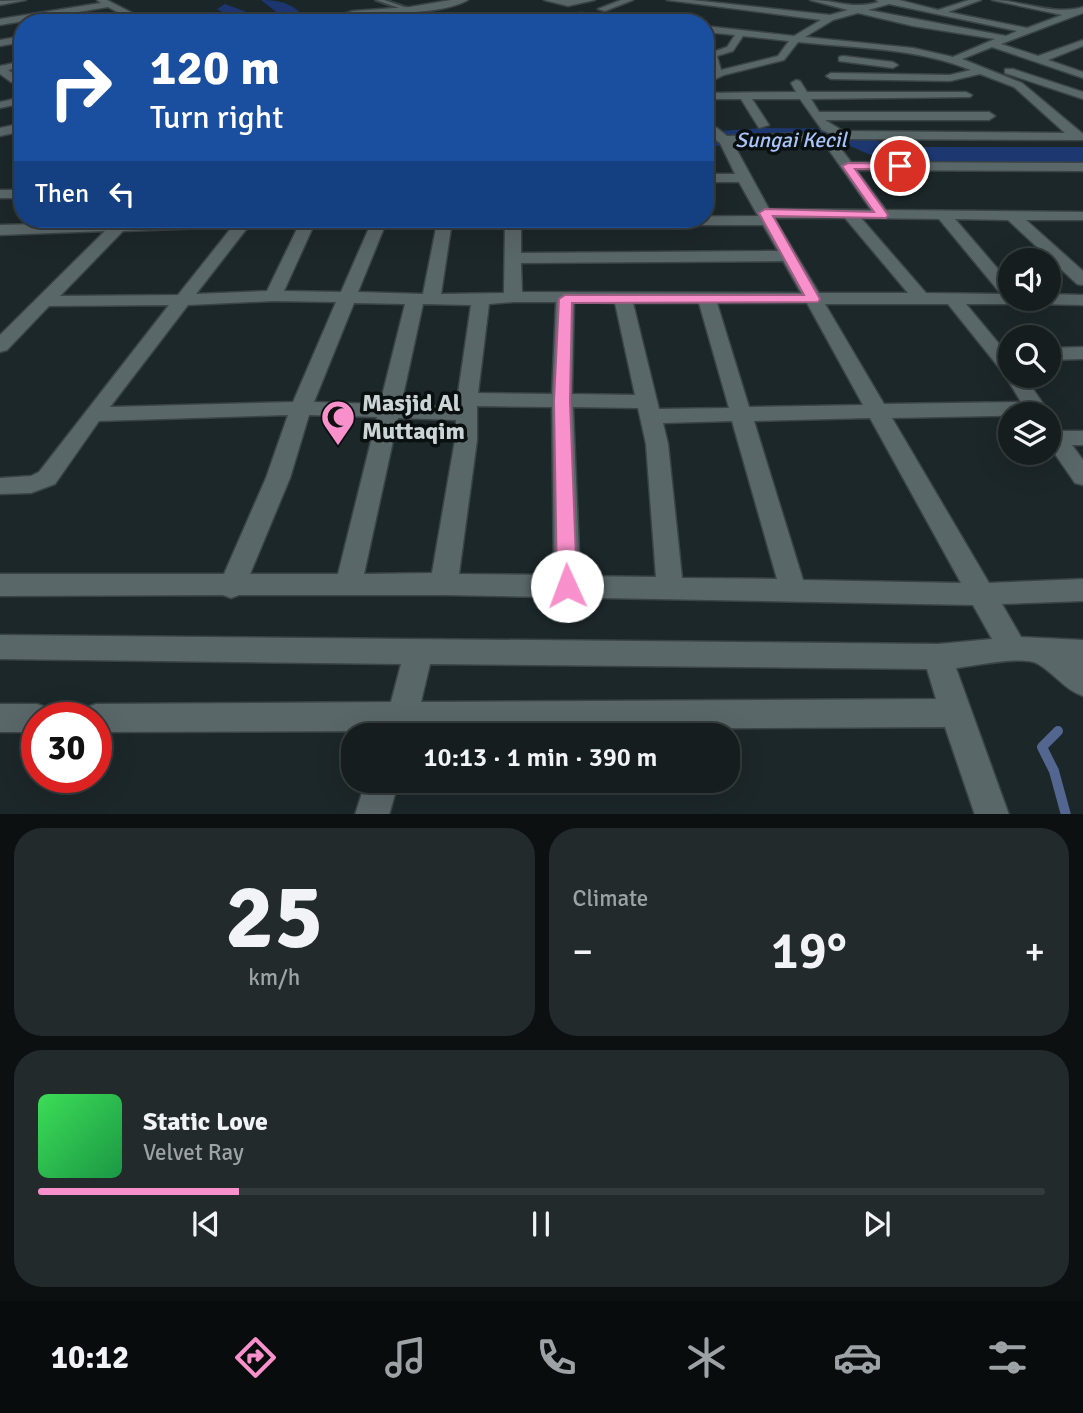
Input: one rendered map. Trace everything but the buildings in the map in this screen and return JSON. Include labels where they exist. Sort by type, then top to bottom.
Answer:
[{"type":"street","points":[[0,3],[22,0]]},
{"type":"street","points":[[0,12],[85,0]]},
{"type":"street","points":[[354,14],[410,10],[447,1],[464,0]]},
{"type":"street","points":[[548,0],[568,4],[590,0]]},
{"type":"street","points":[[608,14],[629,0]]},
{"type":"street","points":[[814,0],[999,42],[1083,75]]},
{"type":"street","points":[[939,11],[977,0]]},
{"type":"street","points":[[996,0],[1083,20]]},
{"type":"street","points":[[714,77],[781,58],[795,39],[830,18],[887,1],[1029,31]]},
{"type":"street","points":[[42,14],[105,2],[128,14]]},
{"type":"street","points":[[1069,2],[1083,5]]},
{"type":"street","points":[[670,3],[728,3],[759,9],[778,7],[830,18]]},
{"type":"street","points":[[711,14],[728,3]]},
{"type":"street","points":[[961,5],[988,10]]},
{"type":"street","points":[[714,47],[733,46],[746,29],[778,7]]},
{"type":"street","points":[[714,29],[746,29],[795,39],[958,53],[979,50],[1083,10]]},
{"type":"street","points":[[650,14],[657,11]]},
{"type":"street","points":[[112,14],[124,12]]},
{"type":"street","points":[[860,21],[871,14]]},
{"type":"street","points":[[1027,17],[1053,22]]},
{"type":"street","points":[[898,33],[913,23]]},
{"type":"street","points":[[771,94],[840,71],[848,44]]},
{"type":"street","points":[[1043,58],[1080,46]]},
{"type":"street","points":[[958,53],[982,70],[1083,105]]},
{"type":"street","points":[[958,53],[1081,94]]},
{"type":"street","points":[[1043,58],[1083,65]]},
{"type":"street","points":[[843,60],[898,66],[944,78],[1012,135]]},
{"type":"street","points":[[14,66],[0,69],[14,79]]},
{"type":"street","points":[[714,70],[730,71]]},
{"type":"street","points":[[944,78],[982,70]]},
{"type":"street","points":[[814,79],[944,78],[1012,82],[1079,137]]},
{"type":"street","points":[[804,95],[814,79]]},
{"type":"street","points":[[744,95],[763,125]]},
{"type":"street","points":[[804,95],[816,116],[833,132],[848,136],[1079,137]]},
{"type":"street","points":[[714,96],[966,95]]},
{"type":"street","points":[[816,116],[989,116]]},
{"type":"street","points":[[719,139],[828,140],[882,215]]},
{"type":"street","points":[[719,139],[768,217],[982,594],[1028,650],[1083,683]]},
{"type":"street","points":[[848,166],[1083,166]]},
{"type":"street","points":[[714,178],[744,178]]},
{"type":"street","points":[[849,214],[920,297]]},
{"type":"street","points":[[714,218],[849,214],[1083,216]]},
{"type":"street","points":[[944,215],[998,281]]},
{"type":"street","points":[[1013,216],[1079,272]]},
{"type":"street","points":[[0,229],[14,218]]},
{"type":"street","points":[[0,229],[18,228]]},
{"type":"street","points":[[0,346],[117,228]]},
{"type":"street","points":[[0,486],[41,483],[47,478],[93,414],[239,228]]},
{"type":"street","points":[[273,296],[305,228]]},
{"type":"street","points":[[232,587],[278,478],[301,408],[376,228]]},
{"type":"street","points":[[348,586],[389,412],[443,228]]},
{"type":"street","points":[[513,228],[513,297]]},
{"type":"street","points":[[513,258],[790,256]]},
{"type":"street","points":[[43,301],[273,296],[481,300],[513,297],[813,299],[998,296]]},
{"type":"street","points":[[623,298],[657,444],[670,588]]},
{"type":"street","points":[[952,298],[998,350]]},
{"type":"street","points":[[565,299],[562,401],[567,586]]},
{"type":"street","points":[[707,299],[793,590]]},
{"type":"street","points":[[444,584],[466,440],[467,407],[481,300]]},
{"type":"street","points":[[1061,300],[1083,300]]},
{"type":"street","points":[[1061,354],[1083,353]]},
{"type":"street","points":[[93,414],[301,408],[389,412],[562,401],[741,414],[879,412],[998,419]]},
{"type":"street","points":[[1061,429],[1083,438]]},
{"type":"street","points":[[1061,445],[1083,477]]},
{"type":"street","points":[[0,585],[232,587],[444,584],[982,594],[1083,590]]},
{"type":"street","points":[[0,646],[938,657],[1028,650],[1083,652]]},
{"type":"street","points":[[400,723],[419,652]]},
{"type":"street","points":[[938,657],[955,713],[992,814]]},
{"type":"street","points":[[527,723],[955,713]]},
{"type":"street","points":[[0,718],[21,718]]},
{"type":"street","points":[[112,718],[341,724]]},
{"type":"street","points":[[372,814],[379,793]]},
{"type":"lane","points":[[379,0],[410,10]]},
{"type":"waterway","name":"Sungai Kecil","points":[[269,0],[286,8],[285,12],[290,14]]},
{"type":"waterway","points":[[225,9],[236,14]]},
{"type":"waterway","name":"Sungai Kecil","points":[[714,139],[763,135],[847,136],[889,155],[1083,155]]},
{"type":"waterway","points":[[1058,731],[1042,747],[1054,771],[1066,814]]},
{"type":"place","name":"Masjid Al Muttaqim","points":[[338,447]]},
{"type":"route","points":[[567,586],[562,401],[565,299],[813,299],[765,213],[882,215],[848,166],[900,166]]}]
